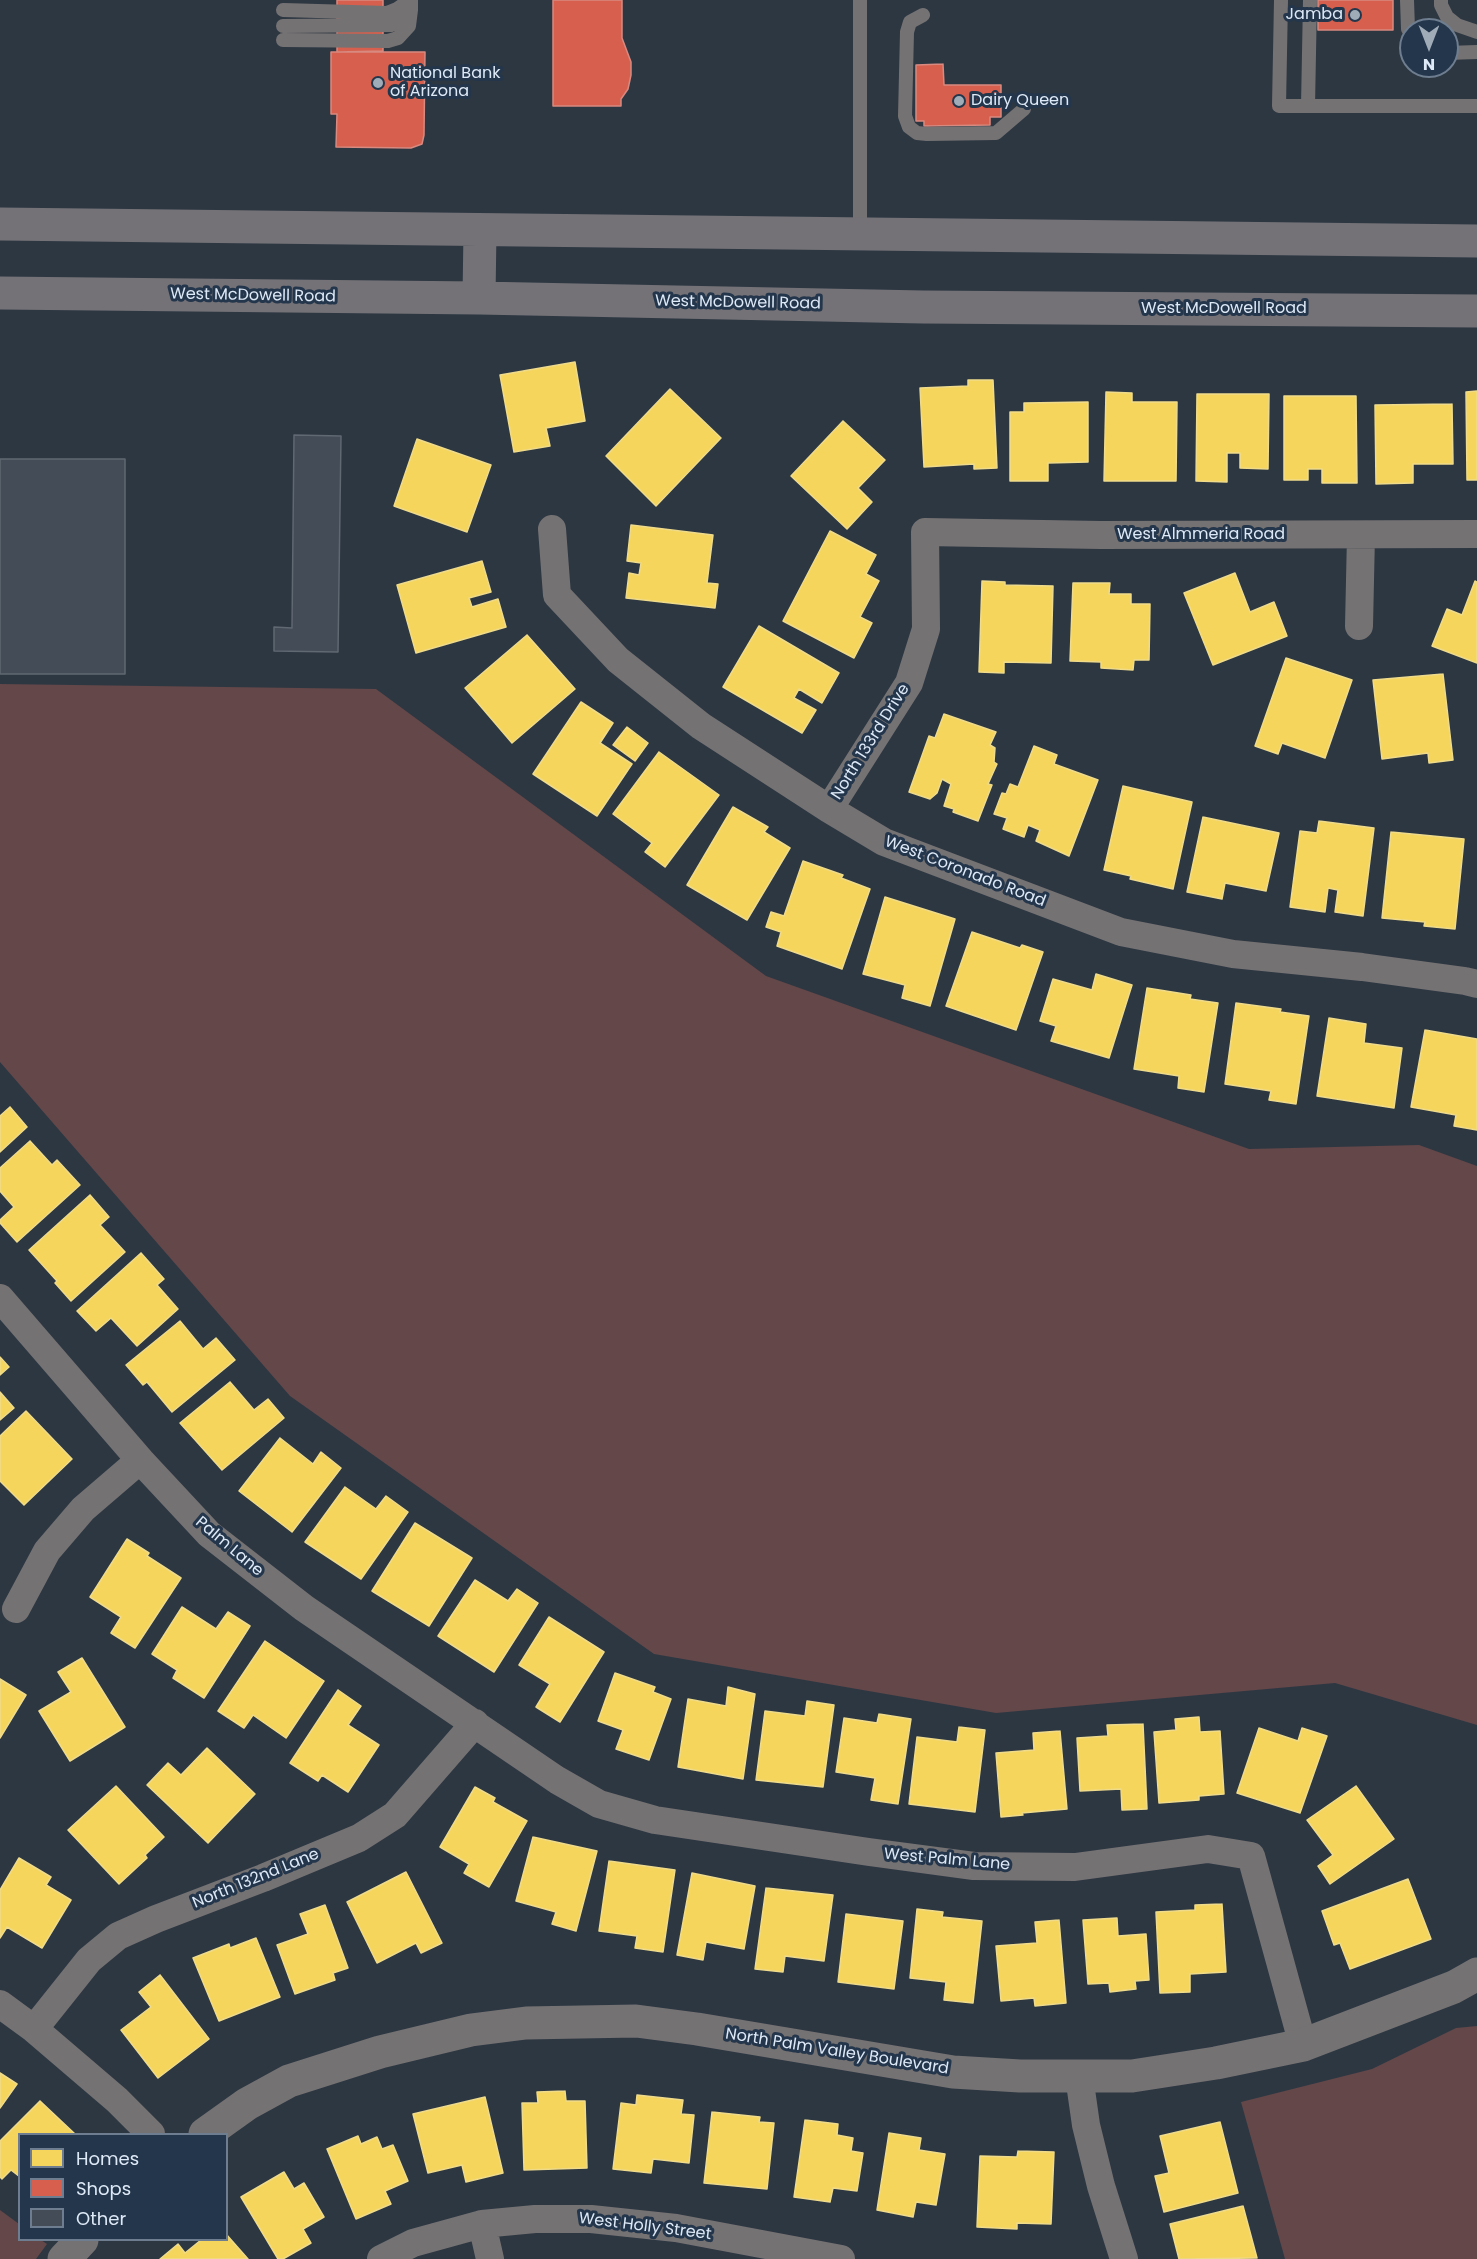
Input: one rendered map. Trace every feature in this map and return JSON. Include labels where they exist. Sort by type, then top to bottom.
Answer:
[{"type":"main road","points":[[0,224],[1477,241]]},
{"type":"main road","points":[[479,298],[480,230]]},
{"type":"main road","name":"West McDowell Road","points":[[0,293],[479,298],[923,307],[1477,311]]},
{"type":"street","name":"West Coronado Road","points":[[552,529],[557,595],[618,660],[700,726],[884,842],[1121,932],[1233,954],[1362,967],[1477,984]]},
{"type":"street","name":"North 133rd Drive","points":[[829,809],[909,683],[926,629],[925,532]]},
{"type":"street","name":"West Almmeria Road","points":[[925,532],[1477,534]]},
{"type":"street","points":[[1359,626],[1362,535]]},
{"type":"street","name":"Palm Lane","points":[[0,1298],[140,1460],[209,1534],[304,1608],[475,1723]]},
{"type":"street","points":[[16,1609],[46,1551],[83,1509],[140,1460]]},
{"type":"street","name":"North 132nd Lane","points":[[34,2029],[89,1960],[118,1936],[359,1838],[394,1815],[475,1723]]},
{"type":"street","name":"West Palm Lane","points":[[475,1723],[557,1780],[599,1804],[655,1820],[974,1866],[1075,1867],[1208,1849],[1251,1856],[1303,2045]]},
{"type":"street","name":"North Palm Valley Boulevard","points":[[206,2133],[247,2104],[289,2081],[380,2052],[471,2030],[526,2024],[636,2021],[953,2072],[1132,2076],[1216,2063],[1303,2045],[1443,1991],[1477,1974]]},
{"type":"street","points":[[0,2004],[34,2029],[117,2100],[150,2133]]},
{"type":"street","points":[[1079,2076],[1086,2125],[1101,2186],[1124,2259]]},
{"type":"street","name":"West Holly Street","points":[[381,2259],[413,2244],[482,2224],[535,2219],[591,2219],[676,2228],[839,2259]]},
{"type":"street","points":[[482,2224],[490,2259]]},
{"type":"street","points":[[64,2259],[81,2241]]},
{"type":"lane","points":[[860,0],[860,234]]},
{"type":"lane","points":[[1281,0],[1279,106],[1477,106]]},
{"type":"lane","points":[[1308,106],[1310,0]]},
{"type":"lane","points":[[1407,0],[1408,18]]},
{"type":"lane","points":[[1441,0],[1447,17],[1457,25],[1477,32]]},
{"type":"lane","points":[[283,10],[387,13],[410,3]]},
{"type":"lane","points":[[283,33],[391,25],[405,19],[410,3]]},
{"type":"lane","points":[[923,15],[910,22],[906,32],[905,116],[909,127],[917,133],[927,134],[996,133],[1024,109]]},
{"type":"lane","points":[[1459,53],[1477,52]]},
{"type":"shaded area","points":[[0,684],[376,689],[766,976],[1249,1149],[1419,1145],[1477,1166],[1477,1725],[1335,1683],[996,1713],[654,1654],[290,1396],[0,1062]]},
{"type":"shaded area","points":[[1477,2026],[1477,2259],[1285,2259],[1241,2102],[1372,2069],[1456,2028]]},
{"type":"shaded area","points":[[0,2210],[18,2223],[18,2241],[42,2241],[47,2244],[36,2259],[0,2259]]},
{"type":"building: Homes","points":[[575,362],[585,421],[546,428],[550,446],[514,452],[500,375]]},
{"type":"building: Homes","points":[[968,380],[993,380],[997,468],[974,469],[974,464],[924,467],[920,388],[968,386]]},
{"type":"building: Homes","points":[[670,389],[721,438],[656,506],[606,456]]},
{"type":"building: Homes","points":[[1477,391],[1477,480],[1467,480],[1466,392]]},
{"type":"building: Homes","points":[[1106,392],[1132,393],[1132,402],[1177,402],[1176,481],[1104,481]]},
{"type":"building: Homes","points":[[1197,394],[1269,394],[1268,469],[1240,468],[1240,453],[1227,453],[1227,482],[1196,481]]},
{"type":"building: Homes","points":[[1284,396],[1356,396],[1357,483],[1322,483],[1322,469],[1308,469],[1308,480],[1284,480]]},
{"type":"building: Homes","points":[[1088,402],[1088,462],[1048,463],[1048,481],[1010,481],[1010,412],[1024,412],[1024,403]]},
{"type":"building: Homes","points":[[1452,404],[1453,464],[1413,464],[1413,483],[1376,484],[1375,405]]},
{"type":"building: Homes","points":[[843,421],[885,460],[858,488],[872,502],[847,529],[791,476]]},
{"type":"building: Homes","points":[[417,439],[491,465],[467,532],[394,506]]},
{"type":"building: Homes","points":[[631,525],[713,535],[707,583],[718,584],[715,608],[626,598],[629,573],[639,575],[641,563],[627,561]]},
{"type":"building: Homes","points":[[830,531],[876,555],[866,574],[879,581],[860,617],[872,623],[854,658],[783,621]]},
{"type":"building: Homes","points":[[482,561],[491,592],[469,598],[472,607],[498,599],[506,627],[416,653],[397,585]]},
{"type":"building: Homes","points":[[1235,573],[1250,612],[1274,602],[1287,636],[1213,665],[1184,593]]},
{"type":"building: Homes","points":[[982,581],[1005,582],[1005,585],[1053,586],[1051,663],[1004,662],[1004,673],[979,672]]},
{"type":"building: Homes","points":[[1475,581],[1477,582],[1477,663],[1432,646],[1447,609],[1462,615]]},
{"type":"building: Homes","points":[[1073,583],[1110,583],[1109,594],[1131,594],[1131,604],[1150,604],[1149,660],[1134,660],[1133,670],[1101,668],[1101,662],[1070,661]]},
{"type":"building: Homes","points":[[759,626],[839,673],[822,703],[799,689],[794,698],[816,710],[802,733],[723,687]]},
{"type":"building: Homes","points":[[527,635],[575,689],[512,743],[465,688]]},
{"type":"building: Homes","points":[[1286,658],[1352,680],[1325,758],[1282,743],[1278,754],[1255,746]]},
{"type":"building: Homes","points":[[1443,674],[1453,760],[1429,763],[1428,753],[1382,759],[1373,680]]},
{"type":"building: Homes","points":[[581,702],[613,723],[600,743],[632,764],[597,816],[533,774]]},
{"type":"building: Homes","points":[[944,714],[996,732],[990,745],[995,748],[994,762],[997,764],[988,784],[992,785],[978,821],[953,812],[954,809],[944,806],[951,784],[942,779],[937,793],[930,799],[909,792],[929,736],[935,738]]},
{"type":"building: Homes","points":[[627,727],[648,743],[635,761],[613,745]]},
{"type":"building: Homes","points":[[1034,746],[1057,755],[1054,764],[1098,780],[1069,856],[1036,841],[1040,830],[1028,825],[1024,837],[1003,829],[1007,818],[994,814],[1002,793],[1006,794],[1010,784],[1018,787]]},
{"type":"building: Homes","points":[[659,752],[719,795],[665,867],[645,852],[652,843],[613,814]]},
{"type":"building: Homes","points":[[1123,786],[1192,802],[1173,889],[1104,870]]},
{"type":"building: Homes","points":[[733,807],[768,827],[764,832],[790,848],[747,920],[687,885]]},
{"type":"building: Homes","points":[[1203,817],[1279,833],[1266,891],[1225,883],[1222,899],[1187,892]]},
{"type":"building: Homes","points":[[1319,821],[1374,828],[1363,916],[1335,912],[1338,890],[1328,888],[1325,912],[1290,907],[1300,831],[1317,833]]},
{"type":"building: Homes","points":[[1391,832],[1464,839],[1455,929],[1424,926],[1425,922],[1382,918]]},
{"type":"building: Homes","points":[[803,861],[843,875],[841,878],[870,889],[842,969],[777,946],[781,932],[766,927],[771,912],[784,916]]},
{"type":"building: Homes","points":[[885,897],[955,919],[930,1006],[902,998],[905,985],[863,974]]},
{"type":"building: Homes","points":[[972,932],[1020,948],[1022,945],[1043,952],[1016,1030],[946,1006]]},
{"type":"building: Homes","points":[[1096,974],[1132,985],[1109,1058],[1051,1041],[1056,1026],[1040,1021],[1053,979],[1092,990]]},
{"type":"building: Homes","points":[[1147,988],[1191,995],[1190,999],[1218,1003],[1204,1092],[1178,1088],[1179,1076],[1134,1069]]},
{"type":"building: Homes","points":[[1236,1003],[1281,1009],[1280,1012],[1309,1016],[1296,1104],[1269,1100],[1271,1091],[1225,1084]]},
{"type":"building: Homes","points":[[1329,1018],[1366,1024],[1364,1043],[1402,1048],[1394,1108],[1317,1096]]},
{"type":"building: Homes","points":[[1425,1030],[1477,1039],[1477,1130],[1454,1126],[1456,1115],[1411,1107]]},
{"type":"building: Homes","points":[[10,1107],[27,1127],[0,1152],[0,1116]]},
{"type":"building: Homes","points":[[30,1141],[52,1165],[57,1160],[80,1185],[17,1242],[0,1223],[0,1220],[14,1207],[0,1191],[0,1168]]},
{"type":"building: Homes","points":[[90,1195],[109,1217],[100,1225],[125,1252],[71,1301],[55,1283],[57,1281],[29,1250]]},
{"type":"building: Homes","points":[[141,1253],[164,1279],[157,1285],[178,1309],[137,1346],[111,1318],[96,1331],[77,1311]]},
{"type":"building: Homes","points":[[180,1321],[203,1349],[216,1338],[235,1360],[172,1412],[147,1382],[143,1385],[126,1365]]},
{"type":"building: Homes","points":[[0,1357],[9,1367],[0,1375]]},
{"type":"building: Homes","points":[[230,1382],[254,1410],[268,1399],[284,1418],[222,1470],[180,1423]]},
{"type":"building: Homes","points":[[0,1392],[14,1408],[0,1420]]},
{"type":"building: Homes","points":[[26,1411],[72,1459],[24,1505],[0,1481],[0,1436]]},
{"type":"building: Homes","points":[[280,1438],[313,1464],[321,1452],[341,1468],[292,1532],[239,1491]]},
{"type":"building: Homes","points":[[345,1487],[376,1509],[386,1496],[408,1512],[361,1579],[305,1542]]},
{"type":"building: Homes","points":[[415,1523],[472,1558],[429,1626],[372,1591]]},
{"type":"building: Homes","points":[[127,1539],[149,1553],[147,1556],[181,1578],[135,1648],[111,1633],[121,1617],[90,1597]]},
{"type":"building: Homes","points":[[475,1580],[508,1601],[517,1589],[538,1603],[494,1672],[438,1636]]},
{"type":"building: Homes","points":[[182,1607],[216,1629],[228,1612],[250,1626],[204,1698],[173,1678],[177,1670],[152,1654]]},
{"type":"building: Homes","points":[[549,1617],[604,1652],[560,1722],[536,1707],[550,1684],[519,1665]]},
{"type":"building: Homes","points":[[265,1641],[324,1681],[286,1738],[253,1715],[244,1728],[218,1711]]},
{"type":"building: Homes","points":[[82,1658],[125,1727],[70,1761],[39,1711],[71,1692],[58,1672]]},
{"type":"building: Homes","points":[[615,1673],[655,1687],[653,1692],[671,1699],[649,1760],[616,1749],[623,1730],[598,1721]]},
{"type":"building: Homes","points":[[0,1679],[26,1695],[0,1738]]},
{"type":"building: Homes","points":[[728,1687],[755,1694],[743,1779],[678,1767],[688,1699],[726,1706]]},
{"type":"building: Homes","points":[[338,1690],[361,1706],[348,1725],[379,1745],[348,1792],[322,1775],[318,1781],[290,1763]]},
{"type":"building: Homes","points":[[807,1701],[834,1705],[823,1787],[756,1780],[765,1711],[805,1716]]},
{"type":"building: Homes","points":[[879,1714],[911,1719],[898,1804],[871,1800],[875,1778],[836,1772],[844,1718],[877,1723]]},
{"type":"building: Homes","points":[[1199,1717],[1200,1732],[1220,1731],[1224,1794],[1199,1796],[1199,1800],[1159,1803],[1154,1732],[1176,1730],[1175,1719]]},
{"type":"building: Homes","points":[[1143,1724],[1147,1809],[1122,1810],[1121,1789],[1080,1791],[1077,1738],[1108,1736],[1107,1725]]},
{"type":"building: Homes","points":[[959,1727],[985,1730],[975,1812],[909,1804],[917,1737],[957,1742]]},
{"type":"building: Homes","points":[[1259,1728],[1298,1741],[1302,1728],[1327,1736],[1300,1813],[1237,1793]]},
{"type":"building: Homes","points":[[1060,1731],[1067,1809],[1001,1817],[996,1753],[1034,1750],[1033,1733]]},
{"type":"building: Homes","points":[[207,1748],[255,1794],[208,1843],[147,1785],[168,1763],[181,1775]]},
{"type":"building: Homes","points":[[116,1786],[164,1837],[145,1855],[147,1858],[119,1884],[68,1830]]},
{"type":"building: Homes","points":[[1356,1786],[1394,1839],[1330,1884],[1318,1866],[1333,1855],[1307,1820]]},
{"type":"building: Homes","points":[[475,1787],[495,1798],[493,1802],[527,1821],[489,1887],[464,1873],[469,1864],[440,1847]]},
{"type":"building: Homes","points":[[533,1837],[597,1851],[576,1931],[552,1924],[556,1912],[516,1901]]},
{"type":"building: Homes","points":[[19,1858],[51,1877],[46,1885],[71,1900],[42,1948],[7,1927],[0,1938],[0,1890]]},
{"type":"building: Homes","points":[[609,1861],[675,1870],[663,1952],[635,1948],[637,1936],[599,1931]]},
{"type":"building: Homes","points":[[406,1872],[442,1943],[421,1953],[416,1943],[377,1963],[347,1902]]},
{"type":"building: Homes","points":[[692,1873],[755,1886],[744,1949],[706,1942],[703,1960],[677,1955]]},
{"type":"building: Homes","points":[[1408,1879],[1431,1939],[1350,1969],[1340,1943],[1334,1945],[1322,1911]]},
{"type":"building: Homes","points":[[766,1888],[833,1895],[824,1961],[785,1956],[783,1972],[755,1969]]},
{"type":"building: Homes","points":[[1222,1904],[1226,1972],[1190,1974],[1190,1992],[1160,1993],[1156,1912],[1195,1910],[1195,1905]]},
{"type":"building: Homes","points":[[325,1905],[348,1968],[333,1973],[335,1980],[295,1994],[277,1945],[308,1934],[300,1914]]},
{"type":"building: Homes","points":[[917,1909],[943,1912],[942,1917],[982,1921],[973,2003],[944,2000],[946,1982],[910,1978]]},
{"type":"building: Homes","points":[[846,1914],[903,1921],[894,1989],[838,1982]]},
{"type":"building: Homes","points":[[1117,1918],[1118,1936],[1146,1934],[1149,1980],[1135,1981],[1136,1989],[1110,1992],[1109,1983],[1088,1984],[1083,1920]]},
{"type":"building: Homes","points":[[1059,1920],[1066,2003],[1035,2006],[1034,1998],[1001,2001],[996,1946],[1037,1943],[1035,1922]]},
{"type":"building: Homes","points":[[256,1938],[280,1997],[219,2021],[193,1958],[229,1944],[230,1948]]},
{"type":"building: Homes","points":[[160,1975],[209,2039],[158,2078],[121,2030],[151,2007],[139,1992]]},
{"type":"building: Homes","points":[[0,2073],[17,2084],[0,2108]]},
{"type":"building: Homes","points":[[565,2091],[566,2101],[585,2101],[587,2168],[524,2170],[522,2103],[538,2103],[537,2092]]},
{"type":"building: Homes","points":[[637,2095],[683,2100],[681,2114],[694,2115],[689,2163],[653,2159],[651,2173],[613,2169],[621,2103],[636,2105]]},
{"type":"building: Homes","points":[[485,2097],[503,2173],[466,2182],[462,2165],[428,2173],[413,2114]]},
{"type":"building: Homes","points":[[40,2101],[74,2133],[18,2133],[18,2175],[11,2170],[2,2179],[0,2177],[0,2141]]},
{"type":"building: Homes","points":[[712,2112],[760,2117],[759,2122],[774,2123],[767,2189],[704,2183]]},
{"type":"building: Homes","points":[[805,2120],[838,2124],[837,2135],[853,2138],[851,2151],[863,2153],[857,2191],[833,2188],[830,2202],[794,2197]]},
{"type":"building: Homes","points":[[1220,2122],[1238,2193],[1164,2212],[1155,2176],[1169,2173],[1160,2136]]},
{"type":"building: Homes","points":[[889,2133],[921,2138],[919,2150],[945,2154],[936,2205],[916,2202],[913,2217],[877,2210]]},
{"type":"building: Homes","points":[[358,2136],[361,2144],[377,2137],[382,2149],[393,2145],[408,2181],[385,2191],[391,2204],[356,2219],[327,2149]]},
{"type":"building: Homes","points":[[1018,2151],[1054,2152],[1051,2224],[1017,2223],[1017,2229],[977,2227],[980,2156],[1017,2157]]},
{"type":"building: Homes","points":[[284,2172],[294,2189],[304,2183],[324,2217],[303,2229],[311,2243],[283,2259],[278,2259],[241,2197]]},
{"type":"building: Homes","points":[[1243,2206],[1257,2258],[1179,2259],[1170,2224]]},
{"type":"building: Homes","points":[[228,2236],[248,2259],[160,2259],[178,2244],[185,2253],[200,2241],[228,2241]]},
{"type":"building: Shops","points":[[337,0],[383,0],[383,51],[337,52]]},
{"type":"building: Shops","points":[[553,0],[622,0],[622,38],[631,62],[631,75],[628,89],[621,99],[621,106],[553,106]]},
{"type":"building: Shops","name":"Jamba","points":[[1318,0],[1393,0],[1393,30],[1318,30]]},
{"type":"building: Shops","name":"National Bank of Arizona","points":[[331,52],[425,52],[422,144],[411,148],[336,147],[337,114],[331,114]]},
{"type":"building: Shops","name":"Dairy Queen","points":[[943,64],[944,85],[1001,85],[1001,117],[990,117],[990,125],[924,126],[924,121],[916,121],[916,65]]},
{"type":"building: Other","points":[[294,435],[341,436],[338,652],[274,651],[274,627],[292,628]]},
{"type":"building: Other","points":[[0,459],[125,459],[125,674],[0,674]]},
{"type":"place","name":"Jamba","points":[[1355,15]]},
{"type":"place","name":"National Bank of Arizona","points":[[378,83]]},
{"type":"place","name":"Dairy Queen","points":[[959,101]]}]
